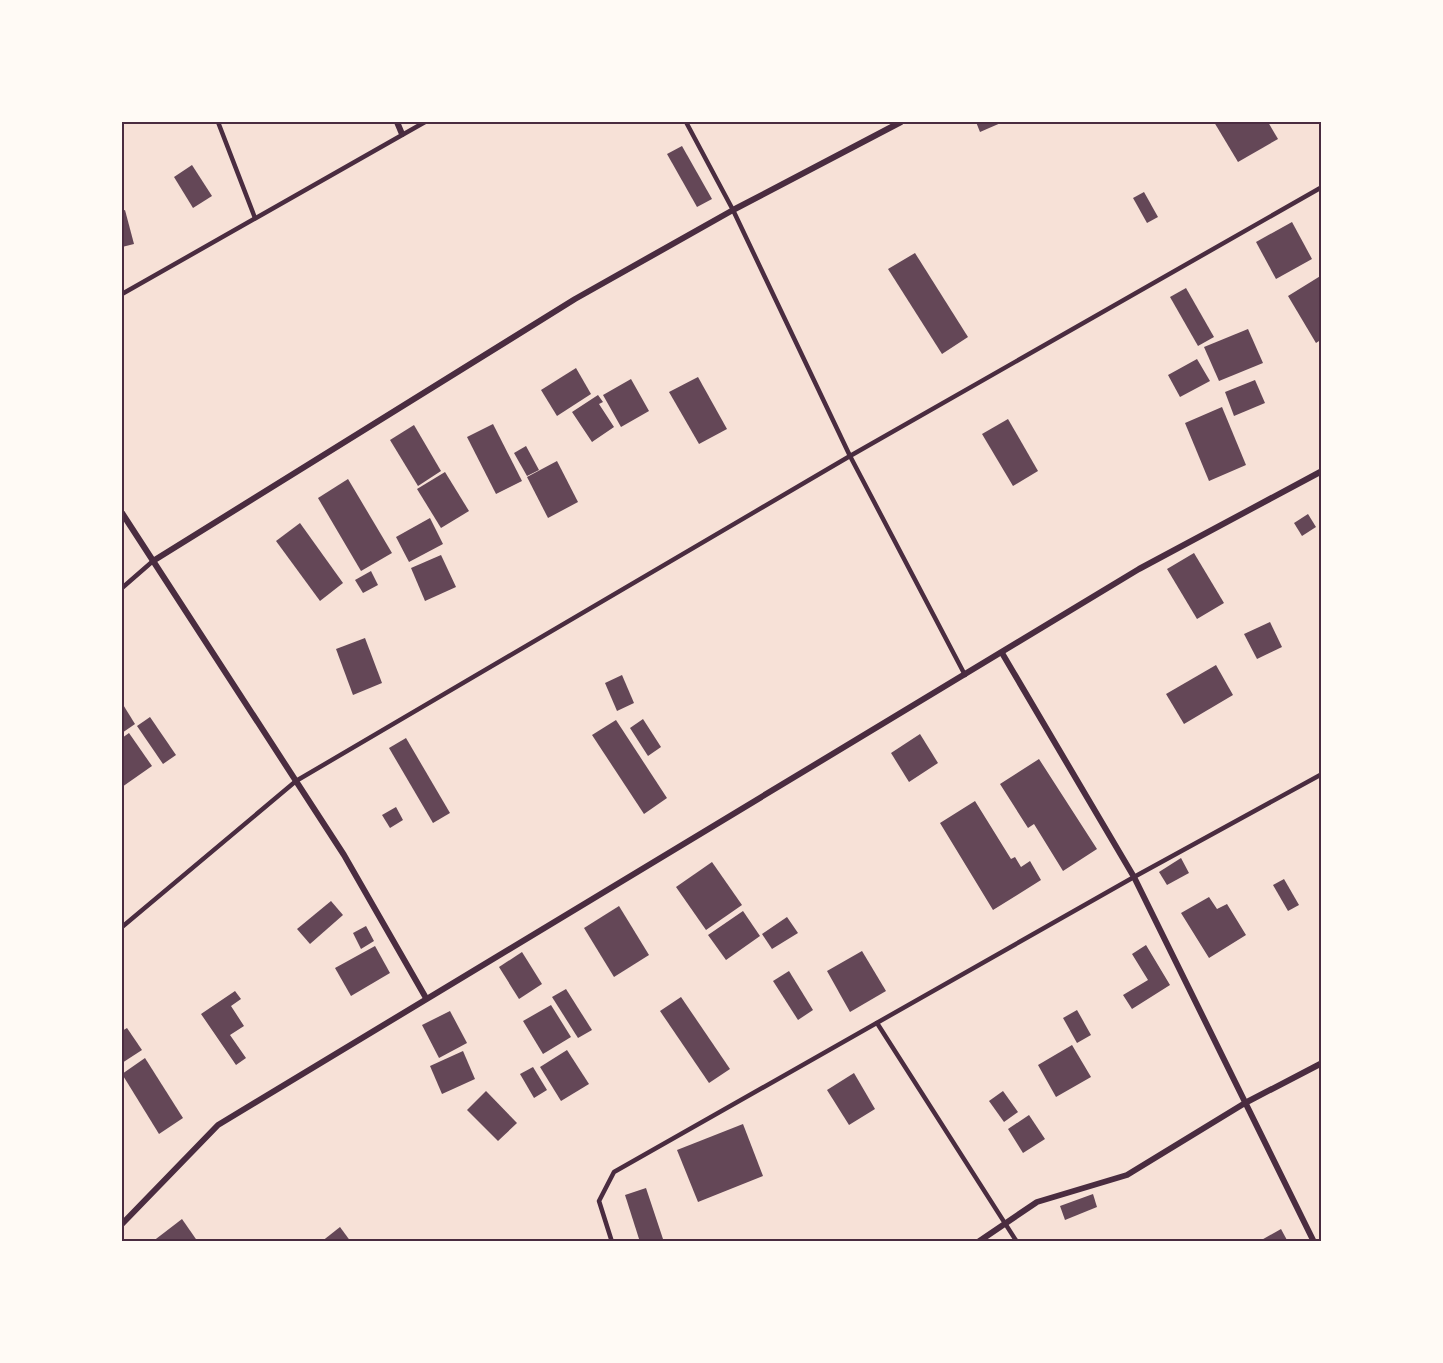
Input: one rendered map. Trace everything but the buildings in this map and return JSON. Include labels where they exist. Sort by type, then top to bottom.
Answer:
[{"type":"street","points":[[397,122],[402,134]]},
{"type":"street","points":[[153,561],[575,299],[733,210],[901,122]]},
{"type":"street","points":[[122,1224],[218,1125],[1139,569],[1322,471]]},
{"type":"street","points":[[122,513],[344,855],[426,998]]},
{"type":"street","points":[[1002,652],[1134,877],[1314,1242]]},
{"type":"street","points":[[978,1242],[1037,1202],[1127,1175],[1245,1104],[1322,1063]]},
{"type":"lane","points":[[218,122],[255,218]]},
{"type":"lane","points":[[122,294],[425,122]]},
{"type":"lane","points":[[686,122],[733,210],[850,456],[965,675]]},
{"type":"lane","points":[[122,927],[296,781],[850,456],[1322,187]]},
{"type":"lane","points":[[122,588],[153,561]]},
{"type":"lane","points":[[612,1242],[599,1201],[614,1172],[1134,877],[1322,774]]},
{"type":"lane","points":[[877,1023],[1017,1242]]}]
